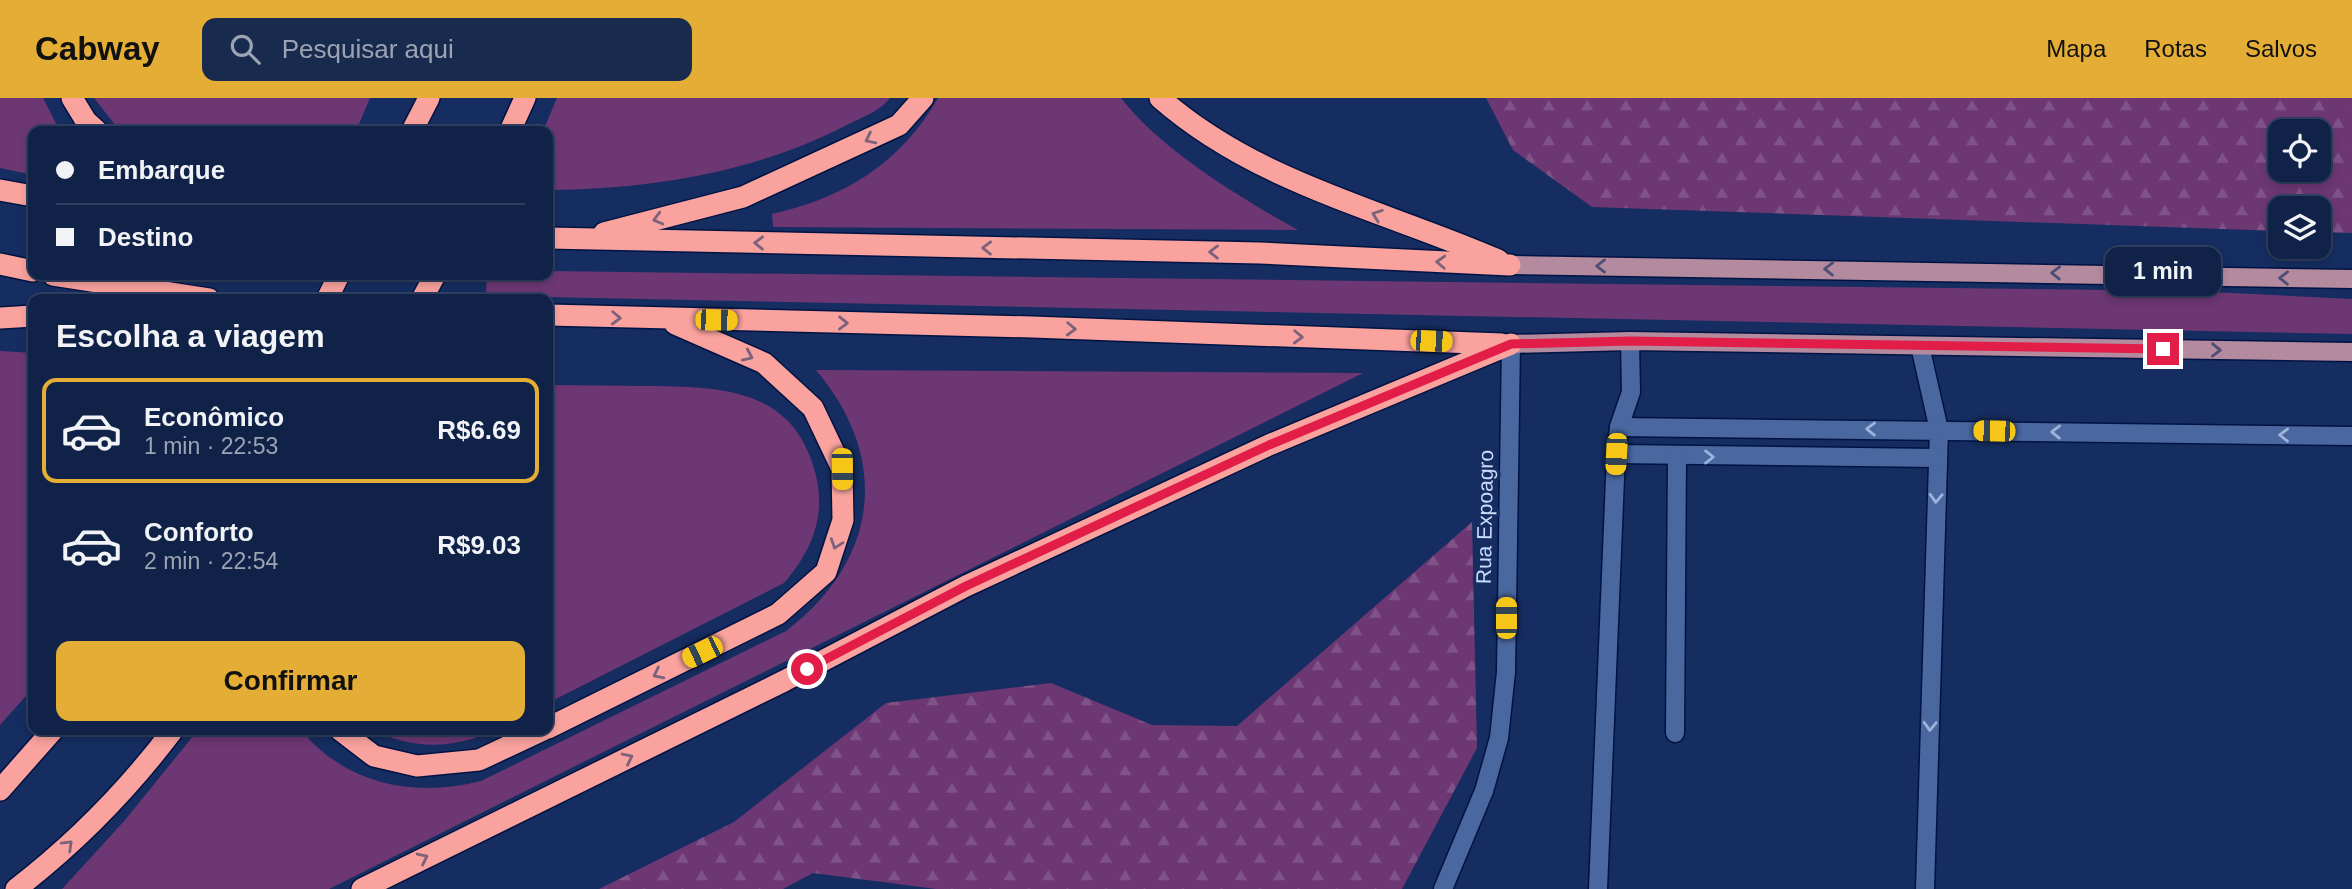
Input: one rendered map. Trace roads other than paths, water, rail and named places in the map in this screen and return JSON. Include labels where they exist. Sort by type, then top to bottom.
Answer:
[{"type":"highway","points":[[72,98],[92,126]]},
{"type":"highway","points":[[415,126],[429,98]]},
{"type":"highway","points":[[512,126],[525,98]]},
{"type":"highway","points":[[579,240],[743,197],[899,125],[923,98]]},
{"type":"highway","points":[[1160,98],[1209,135],[1293,180],[1510,265]]},
{"type":"highway","points":[[0,190],[28,195]]},
{"type":"highway","points":[[553,238],[1261,253],[1510,265]]},
{"type":"highway","points":[[0,264],[28,270]]},
{"type":"highway","points":[[86,280],[177,294]]},
{"type":"highway","points":[[553,315],[1032,327],[1511,344]]},
{"type":"highway","points":[[0,318],[28,316]]},
{"type":"highway","points":[[553,725],[778,614],[826,572],[844,520],[842,469],[814,408],[764,363],[663,319]]},
{"type":"highway","points":[[362,889],[784,681],[966,586],[1269,445],[1511,344]]},
{"type":"highway","points":[[0,790],[49,735]]},
{"type":"highway","points":[[16,889],[50,863],[134,782],[169,735]]},
{"type":"highway","points":[[347,735],[374,756],[417,766],[479,760],[532,735]]},
{"type":"main road","points":[[1510,265],[2352,279]]},
{"type":"main road","points":[[1511,344],[1630,341],[2352,352]]},
{"type":"street","points":[[1598,889],[1616,454],[1619,427],[1631,392],[1630,341]]},
{"type":"street","name":"Rua Expoagro","points":[[1443,889],[1484,791],[1499,738],[1506,672],[1511,344]]},
{"type":"street","points":[[1920,346],[1939,430],[1925,889]]},
{"type":"street","points":[[1619,427],[2352,436]]},
{"type":"street","points":[[1616,454],[1937,458]]},
{"type":"street","points":[[1675,733],[1678,456]]}]
